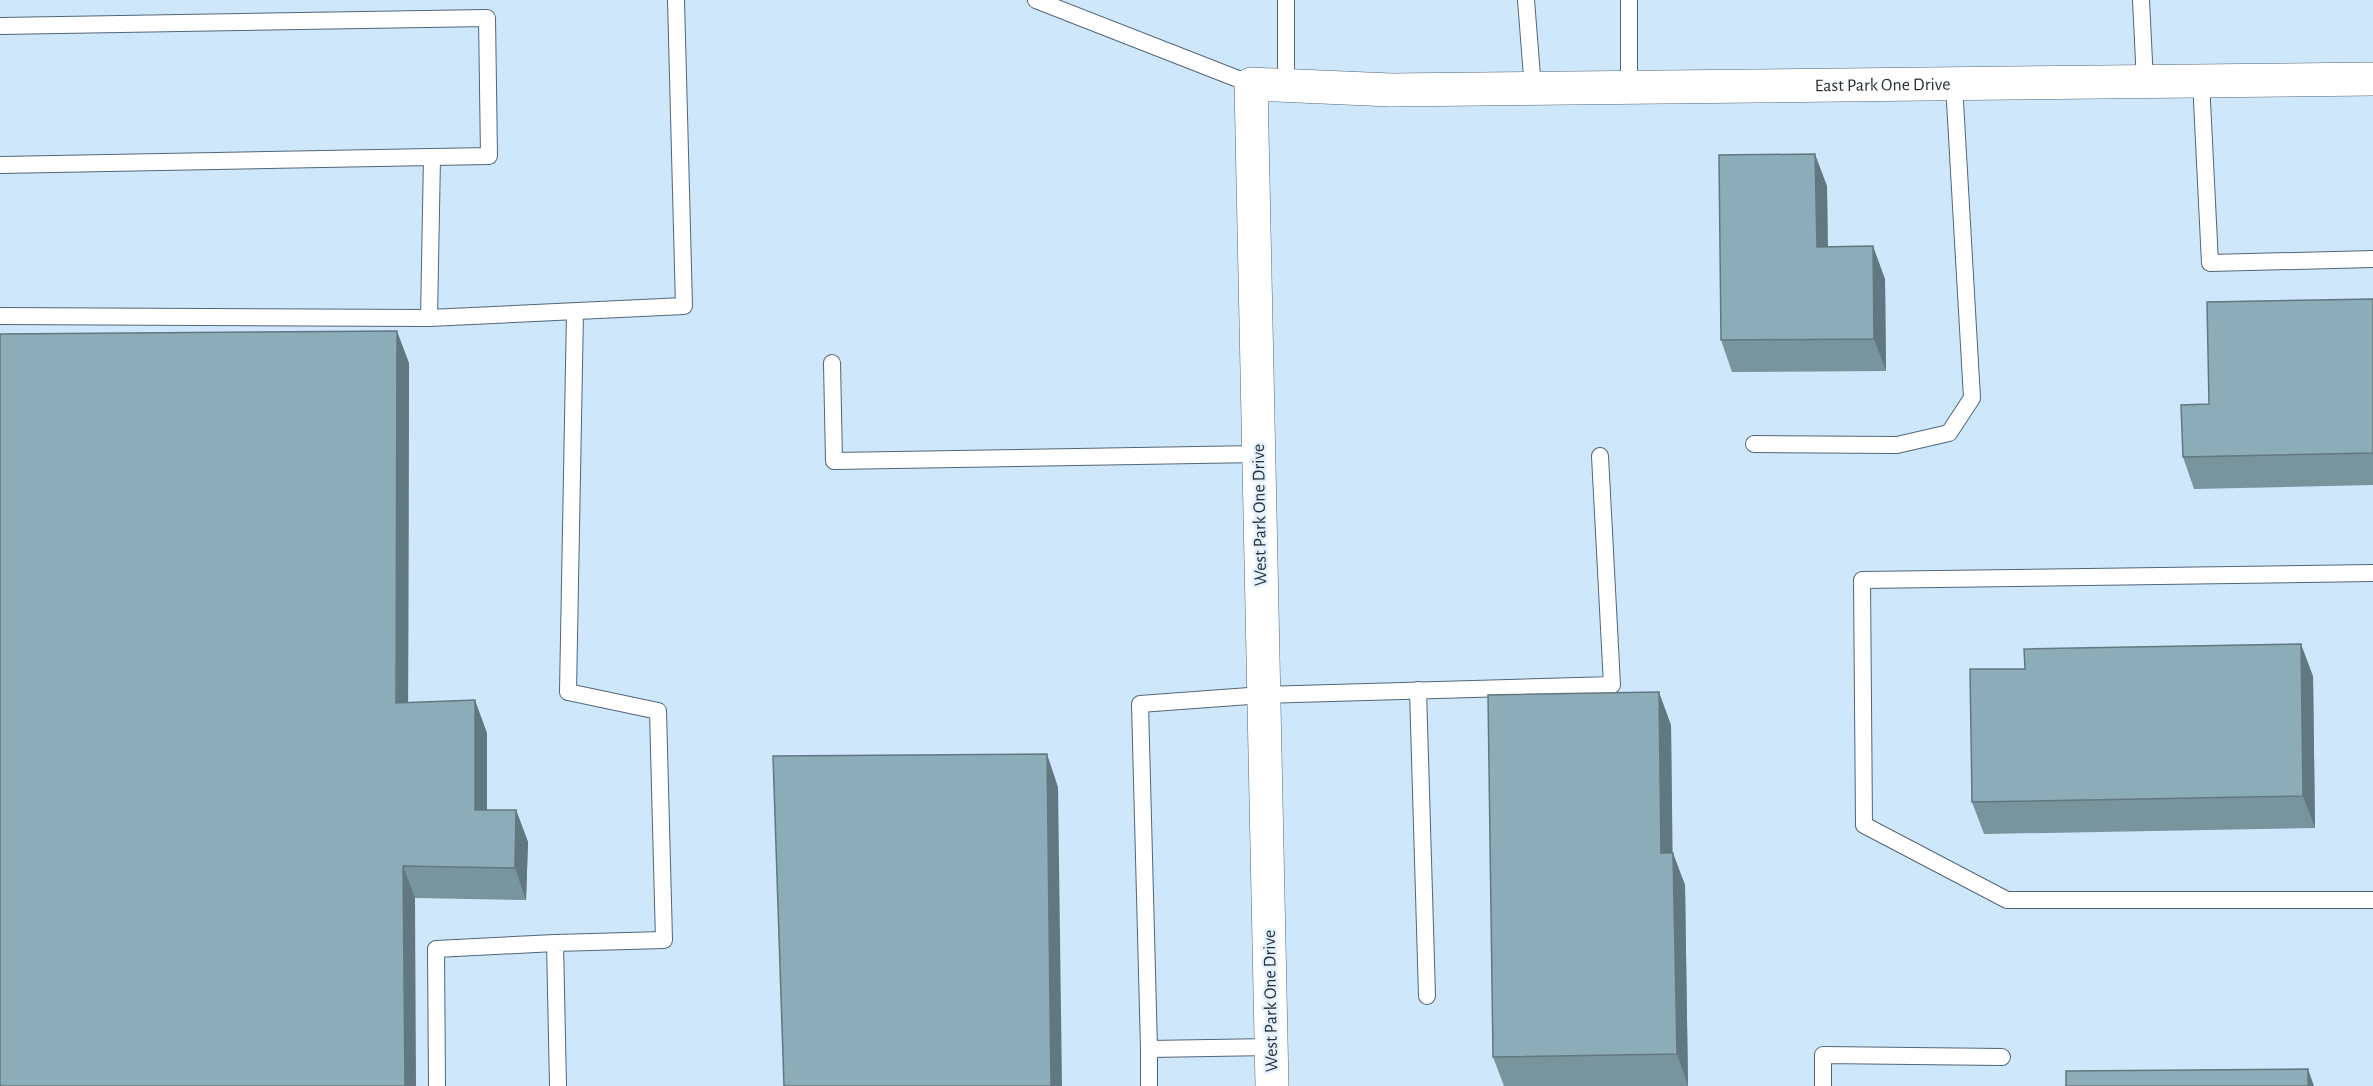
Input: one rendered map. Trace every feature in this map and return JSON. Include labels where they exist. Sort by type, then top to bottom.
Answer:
[{"type":"street","name":"East Park One Drive","points":[[1286,85],[1391,90],[2373,79]]},
{"type":"street","points":[[1251,84],[1286,85]]},
{"type":"street","name":"West Park One Drive","points":[[1251,84],[1272,1086]]},
{"type":"lane","points":[[0,316],[429,318],[684,306],[676,0]]},
{"type":"lane","points":[[1036,0],[1058,4],[1251,84]]},
{"type":"lane","points":[[1286,0],[1286,85]]},
{"type":"lane","points":[[1526,0],[1533,89]]},
{"type":"lane","points":[[1629,0],[1629,86]]},
{"type":"lane","points":[[2140,0],[2145,82]]},
{"type":"lane","points":[[0,26],[487,18],[489,156],[0,165]]},
{"type":"lane","points":[[2201,81],[2210,263],[2373,259]]},
{"type":"lane","points":[[1754,444],[1897,445],[1949,433],[1972,398],[1954,84]]},
{"type":"lane","points":[[429,318],[432,157]]},
{"type":"lane","points":[[437,1086],[436,949],[664,939],[658,711],[568,692],[575,312]]},
{"type":"lane","points":[[832,363],[834,461],[1066,459],[1258,454]]},
{"type":"lane","points":[[1149,1086],[1140,704],[1263,695],[1612,685],[1600,456]]},
{"type":"lane","points":[[2373,573],[1862,580],[1864,825],[2007,900],[2373,900]]},
{"type":"lane","points":[[1418,690],[1427,996]]},
{"type":"lane","points":[[555,943],[558,1086]]},
{"type":"lane","points":[[1149,1049],[1271,1047]]},
{"type":"lane","points":[[1823,1086],[1823,1055],[2002,1057]]},
{"type":"building","points":[[1815,154],[1817,247],[1873,246],[1874,339],[1721,340],[1719,155]]},
{"type":"building","points":[[2373,299],[2373,453],[2183,457],[2181,405],[2209,404],[2207,302]]},
{"type":"building","points":[[397,331],[396,703],[475,700],[475,810],[516,810],[515,868],[403,866],[405,1086],[0,1086],[0,334]]},
{"type":"building","points":[[2301,644],[2303,796],[1972,802],[1970,669],[2025,669],[2024,649]]},
{"type":"building","points":[[1659,692],[1661,853],[1673,853],[1677,1054],[1493,1057],[1488,695]]},
{"type":"building","points":[[1047,754],[1051,1086],[784,1086],[773,756]]},
{"type":"building","points":[[2308,1069],[2308,1086],[2066,1086],[2066,1071]]}]
